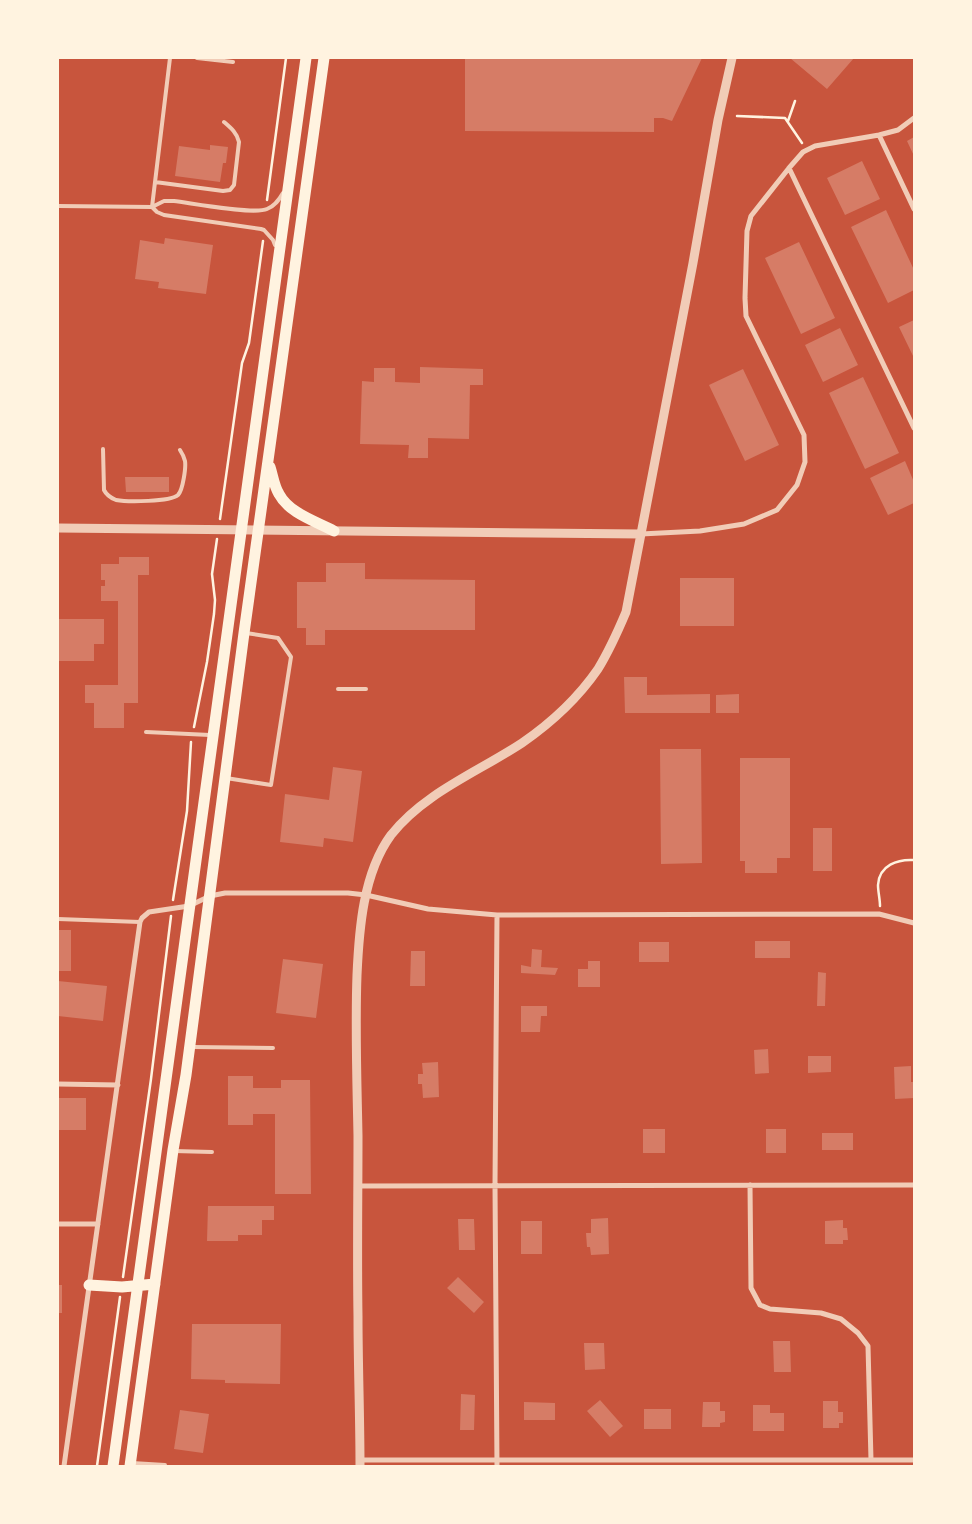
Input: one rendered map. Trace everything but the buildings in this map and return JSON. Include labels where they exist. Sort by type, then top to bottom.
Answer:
[{"type":"main road","points":[[113,1466],[306,58]]},
{"type":"main road","points":[[130,1464],[173,1150],[190,1047],[244,633],[324,58]]},
{"type":"main road","points":[[268,460],[274,484],[286,504],[296,512],[334,531]]},
{"type":"main road","points":[[89,1286],[115,1287],[155,1284]]},
{"type":"street","points":[[732,58],[718,120],[693,263],[626,612],[598,668],[571,702],[522,742],[420,806],[391,836],[378,857],[366,894],[362,912],[358,957],[355,1020],[360,1464],[497,1460],[914,1460]]},
{"type":"street","points":[[58,528],[641,534],[700,531],[744,524],[777,510],[797,485],[805,462],[804,436],[746,316],[747,231],[751,216],[803,152],[815,146],[898,130],[914,118]]},
{"type":"street","points":[[879,135],[914,209]]},
{"type":"street","points":[[789,168],[914,428]]},
{"type":"street","points":[[64,1466],[140,922],[149,912],[172,910],[189,906],[210,896],[231,893],[348,893],[366,894],[428,909],[497,915],[879,914],[914,923]]},
{"type":"street","points":[[497,915],[495,1185],[497,1466]]},
{"type":"street","points":[[58,1084],[118,1085]]},
{"type":"street","points":[[750,1185],[751,1288],[760,1305],[770,1309],[821,1313],[841,1319],[858,1333],[868,1346],[871,1460]]},
{"type":"street","points":[[358,1186],[914,1185]]},
{"type":"street","points":[[58,1224],[98,1224]]},
{"type":"lane","points":[[152,207],[170,58]]},
{"type":"lane","points":[[197,58],[233,62]]},
{"type":"lane","points":[[155,182],[223,191],[230,190],[234,185],[239,142],[234,131],[224,122]]},
{"type":"lane","points":[[58,206],[152,207],[164,201],[174,201],[250,211],[266,210],[277,203],[288,187]]},
{"type":"lane","points":[[152,207],[164,215],[264,230],[273,240],[278,254]]},
{"type":"lane","points":[[103,449],[104,490],[116,500],[163,500],[176,497],[180,493],[185,462],[180,450]]},
{"type":"lane","points":[[226,778],[271,785],[291,657],[278,638],[244,633]]},
{"type":"lane","points":[[338,689],[366,689]]},
{"type":"lane","points":[[146,732],[212,735]]},
{"type":"lane","points":[[58,919],[140,922]]},
{"type":"lane","points":[[190,1047],[273,1048]]},
{"type":"lane","points":[[173,1150],[212,1152]]},
{"type":"lane","points":[[130,1464],[165,1466]]},
{"type":"path","points":[[266,210],[286,58]]},
{"type":"path","points":[[788,121],[795,101]]},
{"type":"path","points":[[737,116],[785,118],[802,143]]},
{"type":"path","points":[[124,1267],[187,811],[192,734],[207,662],[214,614],[212,574],[242,363],[249,343],[264,230]]},
{"type":"path","points":[[879,914],[878,887],[881,873],[888,866],[896,862],[914,860]]},
{"type":"path","points":[[97,1466],[118,1312]]}]
